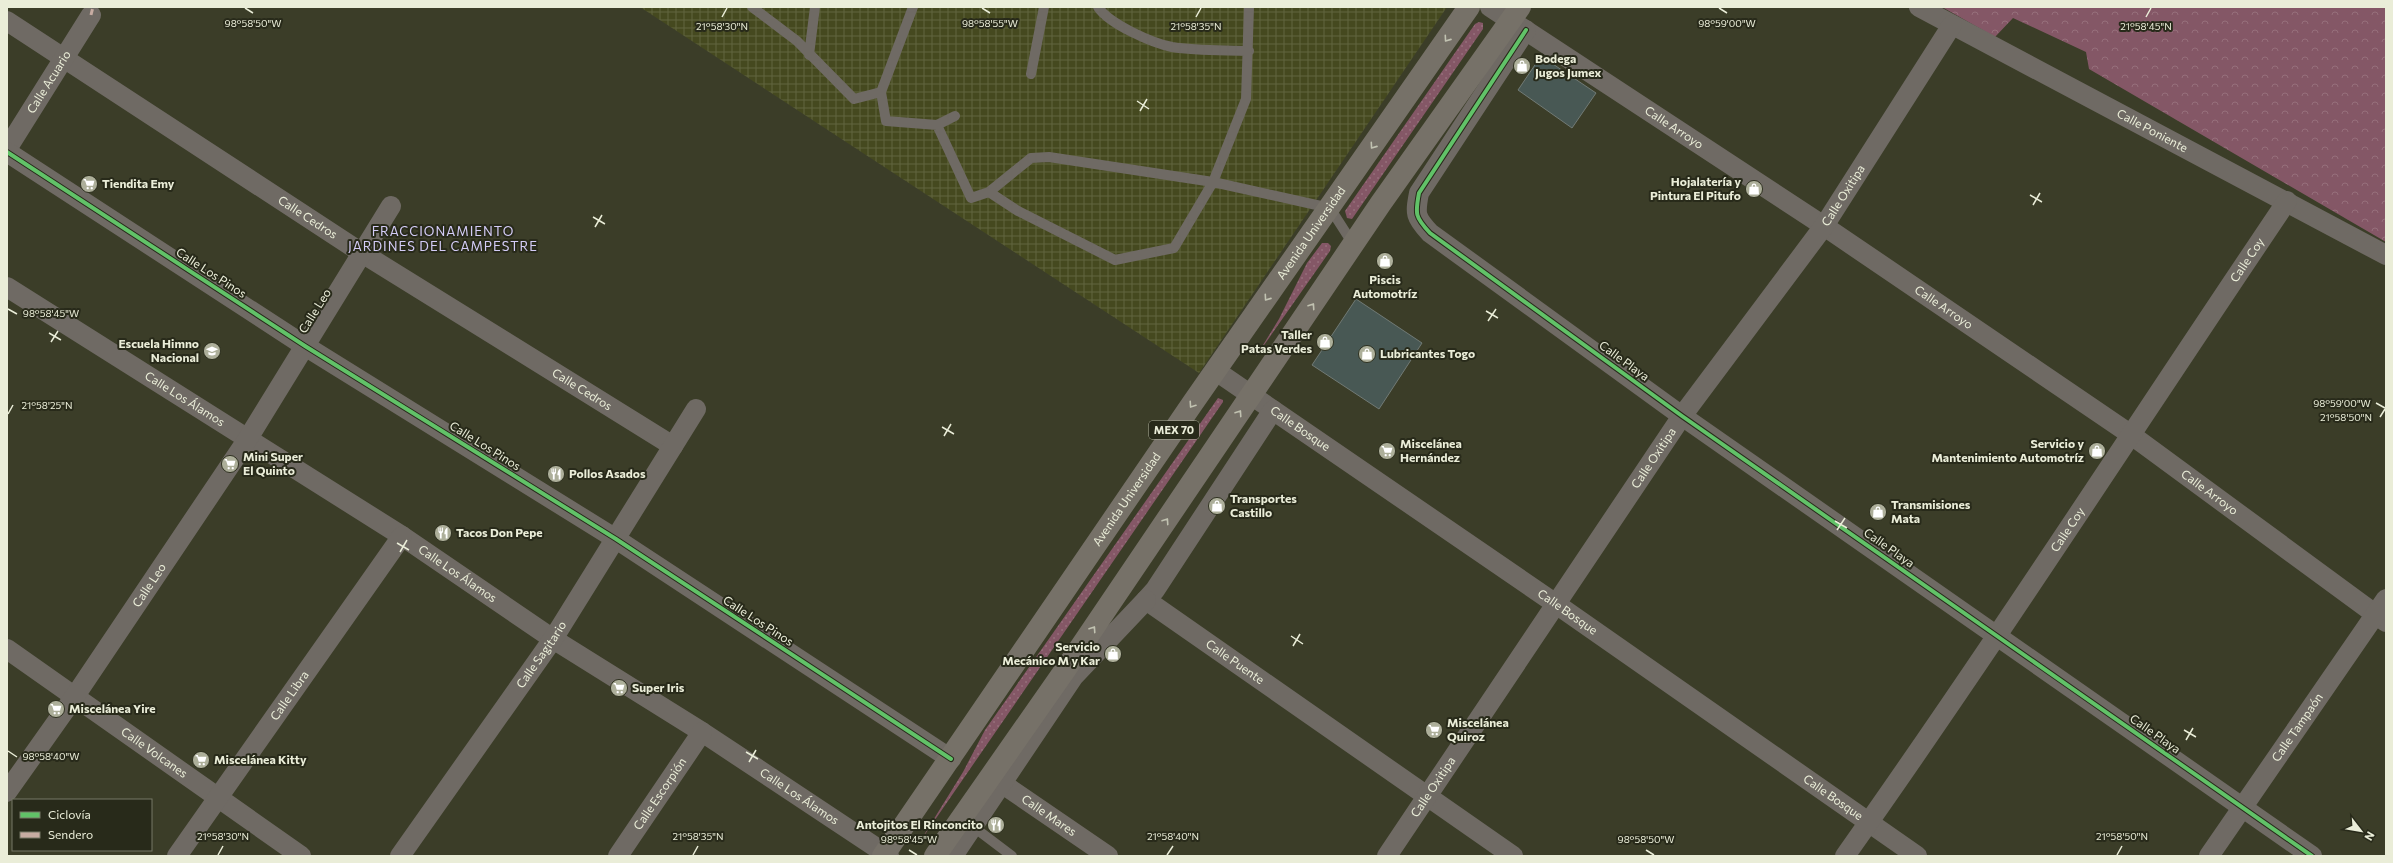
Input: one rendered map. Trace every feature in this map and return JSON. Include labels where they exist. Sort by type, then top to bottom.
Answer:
[{"type":"main road","name":"Avenida Universidad","points":[[886,855],[1216,371],[1469,7]]},
{"type":"main road","points":[[935,856],[968,822],[1353,244],[1519,19]]},
{"type":"street","name":"Calle Arroyo","points":[[1490,7],[1519,19],[2130,434],[2382,612]]},
{"type":"street","name":"Calle Poniente","points":[[1919,7],[2287,201],[2386,255]]},
{"type":"street","name":"Calle Acuario","points":[[7,149],[91,15]]},
{"type":"street","name":"Calle Playa","points":[[1519,19],[1419,193],[1416,214],[1420,222],[1430,233],[1682,416],[2312,856]]},
{"type":"street","name":"Calle Cedros","points":[[7,21],[362,253],[673,446]]},
{"type":"street","name":"Calle Oxitipa","points":[[1387,856],[1682,416],[1824,226],[1952,25]]},
{"type":"street","name":"Calle Los Pinos","points":[[7,152],[305,346],[616,539],[951,759]]},
{"type":"street","name":"Calle Coy","points":[[1845,856],[1998,636],[2130,434],[2287,201]]},
{"type":"street","name":"Calle Leo","points":[[7,792],[76,696],[247,440],[391,206]]},
{"type":"street","name":"Calle Los Álamos","points":[[7,287],[247,440],[402,536],[553,639],[702,732],[886,855]]},
{"type":"street","name":"Calle Bosque","points":[[1216,371],[1556,604],[1916,856]]},
{"type":"street","name":"Calle Sagitario","points":[[400,856],[553,639],[696,409]]},
{"type":"street","points":[[996,779],[1074,676],[1155,590],[1273,410]]},
{"type":"street","name":"Calle Libra","points":[[177,856],[402,536]]},
{"type":"street","name":"Calle Puente","points":[[1146,600],[1513,856]]},
{"type":"street","name":"Calle Tampaón","points":[[2209,856],[2242,807],[2382,612]]},
{"type":"street","name":"Calle Volcanes","points":[[7,649],[76,696],[301,856]]},
{"type":"street","name":"Calle Escorpión","points":[[618,856],[702,732]]},
{"type":"street","name":"Calle Mares","points":[[996,779],[1108,856]]},
{"type":"street","points":[[953,856],[968,822]]},
{"type":"lane","points":[[752,7],[797,41],[809,55],[854,99],[881,92]]},
{"type":"lane","points":[[809,55],[815,7]]},
{"type":"lane","points":[[913,7],[881,92],[886,121],[937,125],[954,116]]},
{"type":"lane","points":[[1031,74],[1044,7]]},
{"type":"lane","points":[[1098,7],[1103,14],[1132,32],[1171,47],[1249,51]]},
{"type":"lane","points":[[989,192],[1018,211],[1115,260],[1174,248],[1213,182],[1246,100],[1249,51],[1248,7]]},
{"type":"lane","points":[[937,125],[971,198],[989,192],[1031,158],[1049,156],[1213,182],[1330,208],[1353,244]]},
{"type":"lane","points":[[968,822],[1012,856]]},
{"type":"shaded area","points":[[640,7],[1447,7],[1199,373]]},
{"type":"green space","points":[[1942,7],[2386,7],[2386,242],[2089,69],[2086,52],[2013,18],[1995,37]]},
{"type":"green space","points":[[1479,22],[1483,23],[1483,29],[1352,219],[1347,218],[1345,211],[1475,24]]},
{"type":"green space","points":[[1322,243],[1328,243],[1331,246],[1330,251],[1255,358],[1279,319],[1307,263]]},
{"type":"green space","points":[[1218,398],[1223,400],[1223,402],[919,843],[963,772],[985,730]]},
{"type":"building","points":[[1541,56],[1596,93],[1572,128],[1518,90]]},
{"type":"building","name":"Lubricantes Togo","points":[[1356,299],[1422,343],[1379,409],[1312,365]]},
{"type":"marked path","points":[[91,15],[93,7]]},
{"type":"cycle path","points":[[1526,30],[1419,193],[1417,215],[1421,223],[1430,233],[1682,416],[2312,856]]},
{"type":"cycle path","points":[[7,152],[305,346],[616,539],[951,759]]},
{"type":"place","name":"Bodega Jugos Jumex","points":[[1522,66]]},
{"type":"place","name":"Tiendita Emy","points":[[89,184]]},
{"type":"place","name":"Hojalatería y Pintura El Pitufo","points":[[1754,189]]},
{"type":"place","name":"Piscis Automotríz","points":[[1385,261]]},
{"type":"place","name":"Taller Patas Verdes","points":[[1325,342]]},
{"type":"place","name":"Escuela Himno Nacional","points":[[212,351]]},
{"type":"place","name":"Lubricantes Togo","points":[[1367,354]]},
{"type":"place","name":"Miscelánea Hernández","points":[[1387,451]]},
{"type":"place","name":"Servicio y Mantenimiento Automotríz","points":[[2097,451]]},
{"type":"place","name":"Mini Super El Quinto","points":[[230,464]]},
{"type":"place","name":"Pollos Asados","points":[[556,474]]},
{"type":"place","name":"Transportes Castillo","points":[[1217,506]]},
{"type":"place","name":"Transmisiones Mata","points":[[1878,512]]},
{"type":"place","name":"Tacos Don Pepe","points":[[443,533]]},
{"type":"place","name":"Servicio Mecánico M y Kar","points":[[1113,654]]},
{"type":"place","name":"Super Iris","points":[[619,688]]},
{"type":"place","name":"Miscelánea Yire","points":[[56,709]]},
{"type":"place","name":"Miscelánea Quiroz","points":[[1434,730]]},
{"type":"place","name":"Miscelánea Kitty","points":[[201,760]]},
{"type":"place","name":"Antojitos El Rinconcito","points":[[996,825]]},
{"type":"district","name":"FRACCIONAMIENTO JARDINES DEL CAMPESTRE","points":[[443,238]]}]
